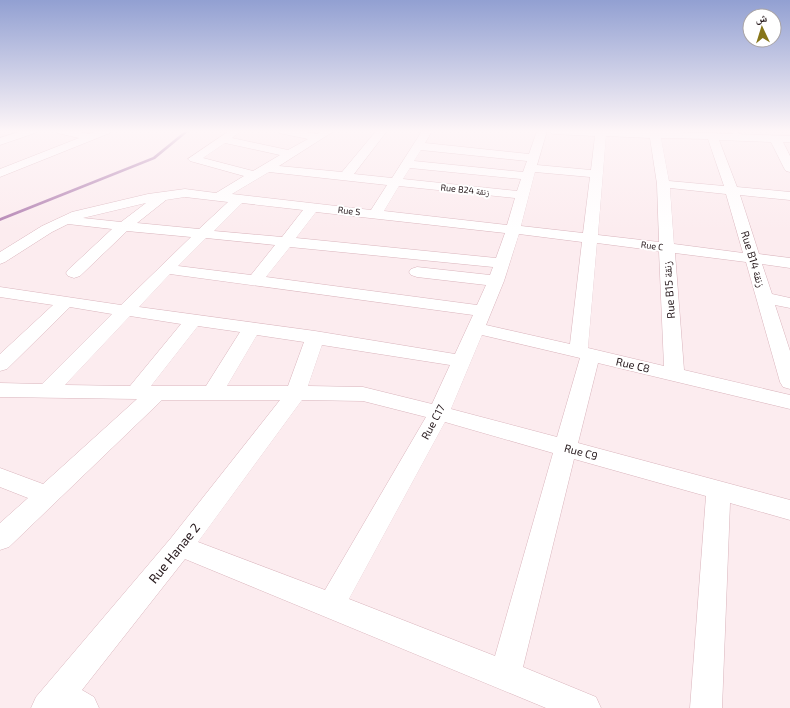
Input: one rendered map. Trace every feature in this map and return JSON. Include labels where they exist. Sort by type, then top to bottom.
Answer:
[{"type":"street","points":[[0,173],[22,164]]},
{"type":"street","points":[[214,164],[254,174]]},
{"type":"street","points":[[220,196],[272,164]]},
{"type":"street","points":[[346,177],[356,164]]},
{"type":"street","points":[[375,214],[406,164]]},
{"type":"street","points":[[408,164],[531,167]]},
{"type":"street","points":[[515,164],[596,174]]},
{"type":"street","name":"Rue C17","points":[[331,605],[439,413],[496,281],[513,230],[532,164]]},
{"type":"street","points":[[505,676],[565,448],[584,353],[590,238],[597,164]]},
{"type":"street","name":"Rue B15 زنقة","points":[[660,164],[663,184],[674,375]]},
{"type":"street","name":"Rue B14 زنقة","points":[[722,164],[732,190],[765,298],[784,342],[790,382]]},
{"type":"street","name":"Rue B24 زنقة","points":[[265,168],[522,195]]},
{"type":"street","points":[[663,184],[790,196]]},
{"type":"street","name":"Rue S","points":[[0,259],[46,229],[89,211],[164,195],[185,193],[513,230]]},
{"type":"street","points":[[74,273],[124,226],[164,195]]},
{"type":"street","points":[[48,390],[166,269],[240,198]]},
{"type":"street","points":[[255,281],[313,207]]},
{"type":"street","points":[[65,220],[501,263]]},
{"type":"street","name":"Rue C","points":[[513,230],[790,263]]},
{"type":"street","name":"Rue C8","points":[[166,269],[255,281],[480,320],[584,353],[790,402]]},
{"type":"street","points":[[417,272],[496,281]]},
{"type":"street","points":[[4,297],[67,301],[192,321],[315,337],[462,361]]},
{"type":"street","points":[[765,298],[790,303]]},
{"type":"street","points":[[0,365],[67,301]]},
{"type":"street","points":[[135,393],[192,321]]},
{"type":"street","points":[[213,392],[251,329]]},
{"type":"street","name":"Rue Hanae 2","points":[[62,704],[296,393],[315,337]]},
{"type":"street","name":"Rue C9","points":[[0,390],[135,393],[354,393],[439,413],[790,510]]},
{"type":"street","points":[[0,539],[158,393]]},
{"type":"street","points":[[0,477],[47,496]]},
{"type":"street","points":[[706,708],[718,490]]},
{"type":"street","points":[[180,546],[331,605],[585,708]]},
{"type":"waterway","points":[[0,220],[139,164]]}]
